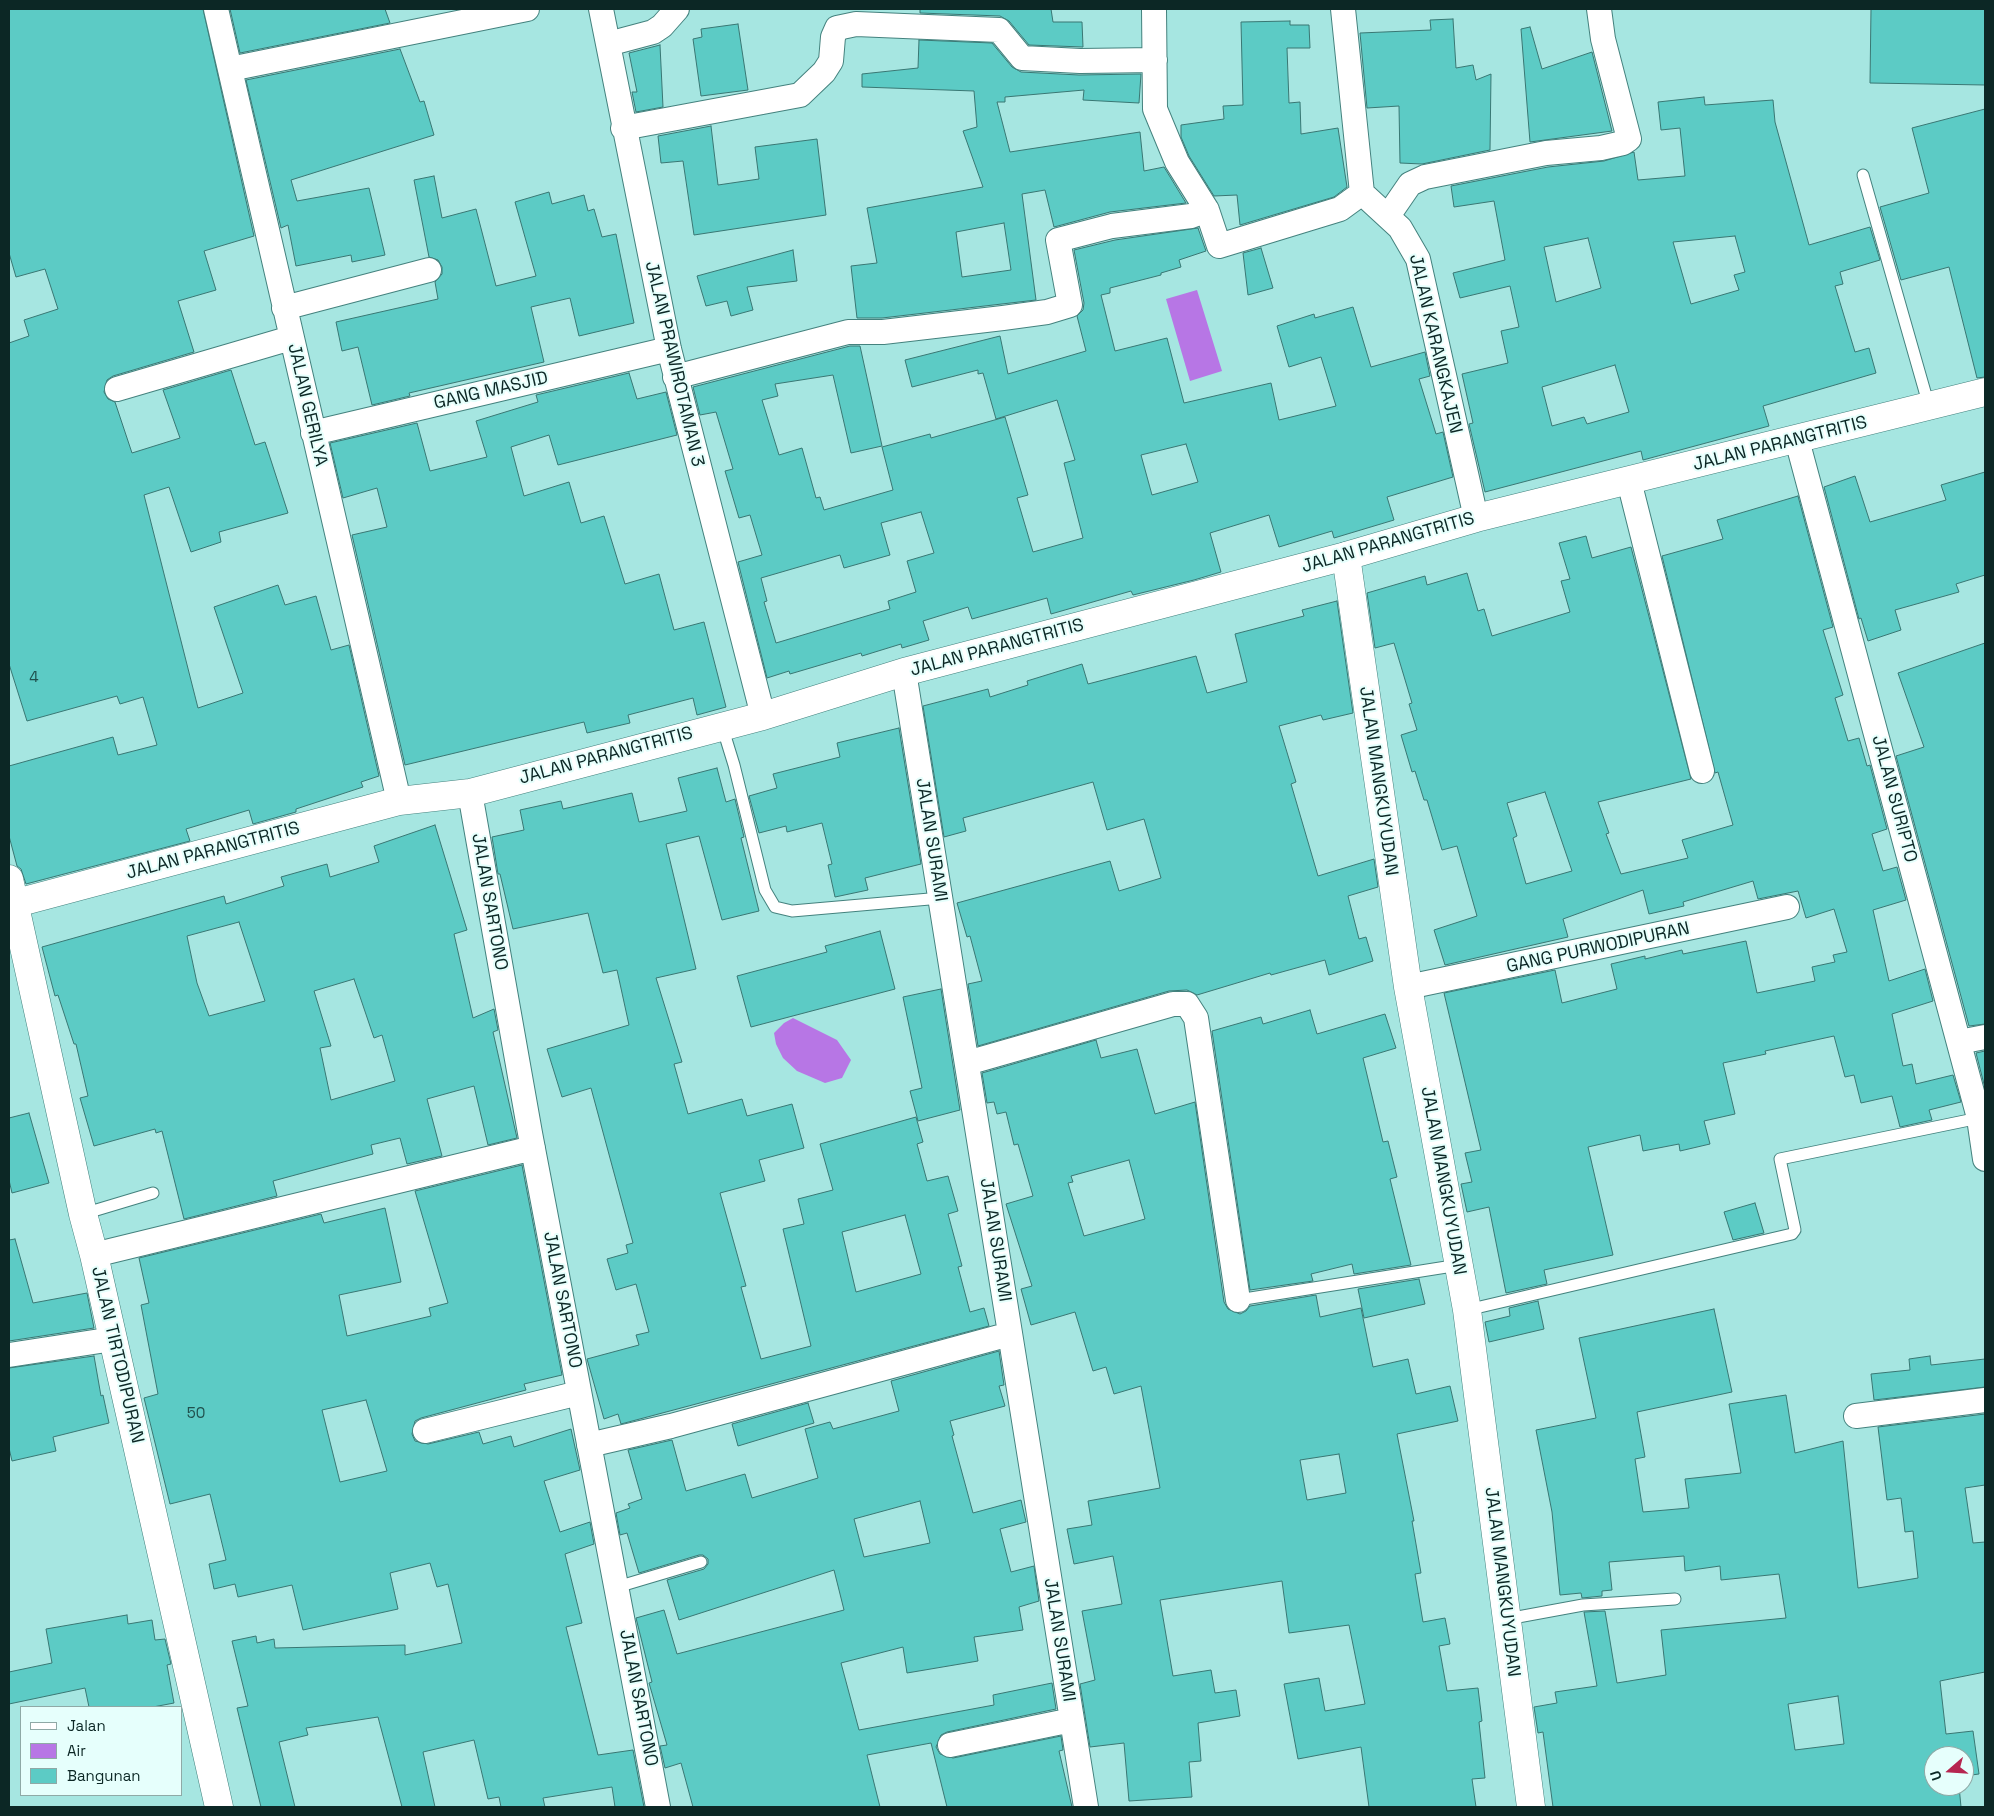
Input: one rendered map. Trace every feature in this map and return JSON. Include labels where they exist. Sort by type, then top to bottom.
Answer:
[{"type":"main road","name":"JALAN PARANGTRITIS","points":[[10,896],[399,801],[470,792],[763,716],[904,672],[1346,556],[1476,518],[1985,392]]},
{"type":"main road","name":"JALAN MANGKUYUDAN","points":[[1346,556],[1408,987],[1467,1310],[1531,1807]]},
{"type":"main road","name":"JALAN TIRTODIPURAN","points":[[10,896],[94,1255],[219,1807]]},
{"type":"street","name":"JALAN GERILYA","points":[[216,9],[399,801]]},
{"type":"street","points":[[230,69],[527,9]]},
{"type":"street","name":"JALAN PRAWIROTAMAN 3","points":[[601,9],[668,350],[763,716]]},
{"type":"street","points":[[608,44],[653,32],[662,26],[677,9]]},
{"type":"street","points":[[1154,9],[1155,109],[1178,162],[1207,210],[1219,246],[1340,209],[1362,193],[1343,9]]},
{"type":"street","points":[[1388,216],[1410,184],[1425,177],[1546,153],[1601,148],[1623,143],[1629,139],[1603,39],[1599,9]]},
{"type":"street","points":[[623,128],[800,95],[824,72],[831,61],[833,37],[837,28],[856,24],[999,30],[1022,58],[1080,61],[1155,60]]},
{"type":"street","name":"JALAN KARANGKAJEN","points":[[1362,193],[1388,216],[1410,242],[1418,259],[1476,518]]},
{"type":"street","points":[[675,377],[848,332],[883,332],[1003,318],[1070,306],[1058,240],[1112,226],[1191,216],[1207,210]]},
{"type":"street","points":[[284,308],[429,270]]},
{"type":"street","points":[[117,389],[291,338]]},
{"type":"street","name":"GANG MASJID","points":[[313,432],[668,350]]},
{"type":"street","name":"JALAN SURIPTO","points":[[1797,440],[1979,1118],[1985,1159]]},
{"type":"street","points":[[1629,481],[1702,771]]},
{"type":"street","name":"JALAN SURAMI","points":[[904,672],[1086,1807]]},
{"type":"street","name":"JALAN SARTONO","points":[[470,792],[533,1148],[658,1807]]},
{"type":"street","name":"GANG PURWODIPURAN","points":[[1408,987],[1787,907]]},
{"type":"street","points":[[967,1063],[1173,1004],[1187,1004],[1196,1018],[1238,1300]]},
{"type":"street","points":[[1958,1042],[1985,1037]]},
{"type":"street","points":[[94,1255],[533,1148]]},
{"type":"street","points":[[589,1445],[671,1426],[1010,1334]]},
{"type":"street","points":[[9,1355],[113,1339]]},
{"type":"street","points":[[425,1431],[579,1393]]},
{"type":"street","points":[[1856,1416],[1985,1400]]},
{"type":"street","points":[[950,1745],[1072,1720]]},
{"type":"lane","points":[[1863,175],[1929,406]]},
{"type":"lane","points":[[722,726],[734,765],[765,890],[775,907],[792,911],[941,898]]},
{"type":"lane","points":[[1467,1310],[1792,1234],[1795,1230],[1780,1159],[1979,1118]]},
{"type":"lane","points":[[83,1214],[153,1193]]},
{"type":"lane","points":[[1238,1300],[1459,1265]]},
{"type":"lane","points":[[617,1587],[701,1562]]},
{"type":"lane","points":[[1507,1619],[1583,1605],[1675,1599]]},
{"type":"water","points":[[1197,290],[1222,371],[1190,381],[1166,299]]},
{"type":"water","points":[[793,1018],[837,1040],[851,1060],[842,1078],[825,1083],[797,1071],[783,1058],[776,1044],[774,1033],[784,1023]]},
{"type":"building","points":[[9,9],[203,9],[254,236],[204,251],[216,290],[178,301],[194,352],[113,376],[107,380],[104,392],[108,399],[115,402],[132,453],[180,438],[163,390],[231,370],[255,445],[265,442],[288,513],[219,532],[221,542],[191,552],[169,487],[144,495],[198,708],[243,693],[214,607],[278,585],[285,605],[316,596],[331,650],[349,645],[379,776],[361,782],[363,787],[296,809],[296,812],[253,824],[249,810],[186,829],[190,841],[26,884],[21,869],[17,866],[9,836],[9,766],[113,737],[118,755],[157,745],[143,697],[120,704],[117,696],[27,721],[9,664],[9,343],[29,336],[24,320],[58,309],[45,269],[16,277],[9,253]]},
{"type":"building","points":[[230,9],[385,9],[390,23],[240,53]]},
{"type":"building","points":[[920,9],[1051,9],[1053,22],[1082,22],[1083,47],[1029,45],[1009,21],[1000,16],[920,13]]},
{"type":"building","points":[[1871,9],[1985,9],[1985,85],[1870,83]]},
{"type":"building","points":[[1453,19],[1456,68],[1473,65],[1476,80],[1491,74],[1490,150],[1422,164],[1400,163],[1399,106],[1367,108],[1360,33],[1431,30],[1430,20]]},
{"type":"building","points":[[1290,21],[1290,25],[1309,25],[1310,48],[1287,48],[1289,103],[1300,102],[1301,134],[1338,128],[1347,187],[1334,197],[1240,225],[1237,195],[1214,196],[1189,156],[1181,137],[1181,125],[1224,119],[1223,106],[1243,105],[1241,22]]},
{"type":"building","points":[[738,24],[748,90],[701,96],[693,39],[702,37],[701,29]]},
{"type":"building","points":[[1530,27],[1542,69],[1592,52],[1612,131],[1530,142],[1521,29]]},
{"type":"building","points":[[919,40],[992,43],[1012,67],[1021,72],[1079,75],[1141,74],[1139,103],[1083,100],[1084,90],[1005,97],[1005,102],[997,102],[1010,152],[1140,132],[1144,171],[1164,167],[1186,203],[1110,212],[1054,227],[1045,190],[1022,194],[1036,300],[882,318],[857,318],[851,266],[877,263],[867,208],[983,187],[963,131],[977,127],[974,91],[862,87],[862,74],[918,68]],"holes":[[[1004,223],[1011,270],[962,277],[956,232]]]},
{"type":"building","points":[[660,45],[663,107],[636,112],[632,92],[637,92],[629,53]]},
{"type":"building","points":[[400,49],[420,102],[424,101],[434,135],[291,180],[297,201],[369,188],[385,255],[352,262],[351,255],[296,266],[288,225],[281,228],[246,80]]},
{"type":"building","points":[[1704,97],[1705,105],[1773,100],[1775,122],[1809,245],[1870,227],[1880,260],[1840,272],[1843,284],[1835,286],[1855,352],[1869,348],[1876,373],[1763,406],[1769,426],[1643,460],[1641,451],[1485,492],[1469,424],[1473,423],[1462,374],[1508,363],[1501,331],[1519,327],[1510,286],[1460,298],[1453,273],[1505,260],[1494,201],[1454,207],[1451,186],[1548,167],[1604,161],[1634,152],[1638,180],[1685,176],[1680,128],[1661,130],[1658,102]],"holes":[[[1735,236],[1745,272],[1734,275],[1739,290],[1691,304],[1673,242]],[[1588,238],[1601,288],[1556,302],[1544,247]],[[1615,365],[1629,412],[1587,424],[1584,417],[1552,426],[1542,387]]]},
{"type":"building","points":[[1985,109],[1985,377],[1977,378],[1949,267],[1901,280],[1880,207],[1929,193],[1912,128]]},
{"type":"building","points":[[711,126],[718,185],[759,179],[755,147],[817,139],[826,215],[694,235],[683,161],[661,163],[658,136]]},
{"type":"building","points":[[434,176],[442,218],[476,209],[496,286],[536,276],[515,202],[549,192],[552,204],[584,195],[588,211],[594,209],[602,237],[616,234],[634,323],[579,336],[570,298],[531,307],[544,362],[409,393],[410,396],[372,405],[358,347],[342,351],[336,322],[438,299],[435,282],[442,274],[442,267],[438,260],[429,257],[414,180]]},
{"type":"building","points":[[1198,228],[1206,251],[1179,260],[1181,267],[1161,273],[1161,275],[1110,288],[1110,293],[1101,295],[1115,351],[1167,338],[1184,403],[1271,383],[1279,420],[1336,406],[1321,357],[1289,367],[1277,326],[1314,314],[1315,318],[1353,307],[1371,367],[1425,352],[1430,376],[1419,379],[1436,434],[1443,432],[1453,477],[1387,497],[1394,520],[1334,538],[1332,531],[1279,547],[1269,515],[1210,533],[1221,572],[1194,580],[1133,595],[1131,591],[1051,614],[1047,598],[972,619],[968,607],[923,621],[929,640],[902,648],[901,644],[862,656],[861,653],[790,674],[789,671],[767,678],[738,562],[762,555],[750,515],[739,518],[725,471],[733,469],[716,412],[700,415],[693,387],[850,346],[860,346],[882,446],[851,453],[833,375],[775,384],[778,396],[762,400],[779,455],[802,448],[816,498],[820,497],[824,510],[893,490],[882,447],[930,434],[931,438],[1005,417],[1028,495],[1017,498],[1033,552],[1083,538],[1064,463],[1075,460],[1057,400],[996,419],[983,373],[978,374],[978,370],[912,387],[905,360],[1000,336],[1008,374],[1086,351],[1077,316],[1083,310],[1084,303],[1074,250],[1115,240]],"holes":[[[1186,444],[1198,482],[1152,495],[1141,455]],[[921,512],[934,553],[907,561],[916,592],[888,601],[890,609],[776,643],[764,602],[767,601],[761,578],[840,555],[844,568],[890,555],[881,523]]]},
{"type":"building","points":[[1261,248],[1273,288],[1248,295],[1243,253]]},
{"type":"building","points":[[793,250],[797,281],[747,287],[753,310],[731,316],[727,301],[706,306],[697,276]]},
{"type":"building","points":[[629,373],[637,399],[666,392],[677,435],[558,465],[549,435],[511,447],[524,496],[569,482],[581,523],[604,516],[625,584],[659,574],[674,630],[704,622],[726,707],[697,715],[693,698],[628,715],[630,723],[587,733],[584,722],[405,765],[352,535],[387,527],[377,488],[343,498],[330,443],[417,423],[430,471],[487,457],[476,421],[538,402],[536,395]]},
{"type":"building","points":[[1985,472],[1985,575],[1956,584],[1959,592],[1895,610],[1901,630],[1868,641],[1861,618],[1859,619],[1824,487],[1855,476],[1870,522],[1946,500],[1941,485]]},
{"type":"building","points":[[1798,496],[1833,627],[1823,630],[1843,695],[1835,698],[1848,741],[1859,738],[1867,766],[1870,765],[1887,829],[1872,834],[1883,871],[1897,867],[1906,900],[1873,910],[1889,981],[1925,969],[1933,1001],[1892,1014],[1903,1066],[1912,1064],[1916,1084],[1953,1075],[1961,1102],[1929,1110],[1932,1120],[1900,1127],[1892,1096],[1861,1103],[1854,1075],[1845,1077],[1834,1036],[1765,1051],[1766,1054],[1723,1063],[1735,1114],[1704,1121],[1710,1144],[1680,1151],[1679,1144],[1643,1151],[1640,1135],[1588,1147],[1613,1255],[1544,1270],[1547,1284],[1506,1293],[1489,1207],[1467,1212],[1461,1184],[1472,1182],[1465,1153],[1481,1150],[1444,993],[1555,970],[1562,1003],[1617,989],[1611,964],[1645,956],[1645,959],[1682,950],[1683,954],[1746,941],[1757,993],[1815,981],[1812,967],[1835,962],[1833,955],[1847,952],[1834,909],[1806,918],[1798,891],[1758,899],[1753,881],[1683,902],[1684,906],[1649,914],[1643,890],[1563,919],[1568,937],[1445,965],[1434,930],[1477,916],[1457,846],[1442,850],[1427,800],[1424,800],[1415,771],[1412,772],[1401,735],[1417,730],[1409,704],[1412,703],[1394,643],[1375,648],[1367,593],[1425,576],[1427,585],[1467,573],[1478,611],[1484,609],[1492,636],[1570,612],[1561,581],[1570,579],[1559,543],[1586,536],[1592,558],[1631,547],[1691,779],[1598,802],[1609,833],[1606,834],[1621,874],[1688,858],[1682,840],[1733,825],[1718,772],[1715,773],[1662,556],[1723,539],[1717,520]],"holes":[[[1545,792],[1572,871],[1526,884],[1513,838],[1517,836],[1507,803]]]},
{"type":"building","points":[[1337,601],[1353,713],[1323,720],[1321,715],[1279,726],[1296,782],[1291,784],[1318,876],[1374,859],[1378,887],[1348,896],[1359,939],[1366,937],[1373,961],[1329,975],[1325,960],[1271,975],[1270,973],[1197,995],[1187,990],[1169,991],[978,1046],[968,984],[982,981],[970,936],[967,937],[957,903],[1110,861],[1119,891],[1161,878],[1144,819],[1107,830],[1093,782],[963,818],[966,831],[944,837],[923,706],[988,689],[990,697],[1028,685],[1027,681],[1082,664],[1088,684],[1196,656],[1207,693],[1247,682],[1235,634],[1304,616],[1302,610]]},
{"type":"building","points":[[1985,643],[1985,1024],[1969,1026],[1896,756],[1924,747],[1898,673]]},
{"type":"building","points":[[899,728],[921,864],[865,878],[868,890],[835,897],[828,865],[832,864],[822,823],[787,832],[786,826],[759,833],[749,796],[777,788],[773,774],[840,757],[837,743]]},
{"type":"building","points":[[717,768],[726,802],[735,799],[744,837],[741,838],[759,911],[722,920],[699,836],[666,844],[696,969],[656,978],[682,1062],[674,1064],[688,1114],[742,1099],[747,1116],[792,1104],[804,1148],[759,1160],[765,1181],[720,1193],[746,1286],[741,1287],[761,1359],[811,1346],[783,1229],[804,1224],[798,1199],[833,1190],[820,1144],[916,1117],[923,1142],[917,1144],[927,1181],[948,1176],[958,1211],[948,1214],[962,1266],[958,1267],[970,1312],[984,1308],[989,1326],[621,1424],[618,1414],[604,1419],[587,1359],[639,1345],[636,1335],[649,1332],[636,1284],[616,1290],[607,1259],[628,1253],[626,1245],[633,1243],[591,1088],[562,1097],[547,1049],[629,1025],[617,970],[603,973],[588,913],[513,929],[500,874],[498,874],[492,837],[524,830],[520,810],[561,801],[563,809],[632,793],[639,822],[687,811],[678,778]],"holes":[[[905,1215],[921,1274],[856,1292],[842,1232]]]},
{"type":"building","points":[[435,825],[467,930],[454,934],[473,1018],[494,1009],[498,1030],[493,1032],[517,1138],[488,1145],[474,1086],[427,1099],[442,1156],[407,1164],[400,1138],[371,1145],[373,1154],[273,1181],[277,1196],[184,1219],[162,1131],[156,1133],[155,1129],[94,1146],[80,1098],[88,1096],[76,1044],[74,1044],[58,995],[55,996],[42,947],[224,896],[226,904],[284,886],[281,877],[327,864],[330,877],[379,862],[374,846]],"holes":[[[239,922],[265,1001],[209,1016],[197,983],[187,936]],[[354,979],[374,1038],[382,1035],[395,1081],[331,1100],[320,1048],[331,1046],[314,991]]]},
{"type":"building","points":[[880,931],[895,989],[751,1027],[737,976],[827,952],[825,946]]},
{"type":"building","points":[[941,989],[960,1110],[918,1121],[910,1091],[922,1088],[903,997]]},
{"type":"building","points":[[1310,1010],[1317,1034],[1385,1014],[1396,1048],[1363,1058],[1383,1142],[1388,1141],[1397,1177],[1390,1179],[1411,1265],[1354,1274],[1352,1264],[1311,1274],[1313,1281],[1250,1290],[1212,1031],[1261,1017],[1263,1024]]},
{"type":"building","points":[[1096,1040],[1101,1058],[1137,1049],[1155,1114],[1195,1102],[1224,1302],[1228,1309],[1240,1314],[1250,1306],[1316,1295],[1320,1317],[1361,1308],[1373,1367],[1408,1359],[1416,1394],[1450,1386],[1458,1421],[1397,1434],[1414,1521],[1412,1521],[1421,1573],[1415,1574],[1423,1622],[1445,1618],[1450,1644],[1439,1646],[1447,1691],[1478,1688],[1482,1721],[1479,1722],[1485,1778],[1472,1779],[1476,1807],[1369,1807],[1361,1747],[1298,1759],[1284,1684],[1319,1678],[1325,1711],[1365,1704],[1349,1625],[1289,1633],[1282,1581],[1160,1600],[1173,1676],[1211,1670],[1215,1693],[1236,1690],[1240,1716],[1198,1723],[1201,1761],[1189,1762],[1192,1797],[1129,1801],[1124,1743],[1090,1747],[1080,1684],[1095,1680],[1082,1611],[1122,1604],[1113,1556],[1074,1564],[1067,1529],[1092,1525],[1088,1501],[1160,1488],[1141,1386],[1114,1394],[1106,1367],[1093,1371],[1075,1312],[1031,1325],[1021,1289],[1032,1286],[1006,1204],[1033,1196],[1018,1144],[1014,1145],[1006,1112],[997,1114],[994,1102],[987,1103],[982,1073]],"holes":[[[1129,1160],[1145,1219],[1084,1236],[1068,1183],[1073,1182],[1071,1176]],[[1339,1454],[1346,1493],[1307,1500],[1300,1460]]]},
{"type":"building","points":[[1985,1051],[1985,1088],[1976,1053]]},
{"type":"building","points":[[29,1113],[49,1183],[12,1193],[9,1180],[9,1118]]},
{"type":"building","points":[[522,1165],[562,1375],[524,1384],[526,1390],[421,1418],[415,1421],[412,1434],[415,1441],[428,1444],[479,1432],[483,1444],[511,1436],[514,1447],[571,1429],[580,1470],[544,1481],[560,1532],[590,1522],[594,1544],[565,1554],[582,1623],[566,1627],[598,1755],[633,1750],[644,1807],[615,1807],[612,1787],[543,1798],[545,1807],[501,1807],[499,1797],[488,1799],[474,1740],[423,1752],[435,1807],[402,1807],[378,1717],[306,1728],[308,1735],[279,1742],[295,1807],[261,1807],[237,1708],[248,1706],[232,1641],[256,1636],[257,1643],[274,1639],[275,1648],[405,1645],[405,1655],[462,1643],[448,1584],[437,1587],[430,1563],[390,1573],[398,1609],[303,1630],[292,1585],[238,1597],[235,1584],[214,1589],[209,1564],[226,1560],[210,1494],[170,1504],[144,1398],[158,1394],[141,1305],[149,1303],[139,1258],[321,1214],[324,1223],[385,1208],[401,1282],[339,1295],[347,1336],[431,1316],[429,1308],[448,1303],[415,1191]],"holes":[[[366,1400],[387,1471],[340,1482],[322,1410]]]},
{"type":"building","points":[[1755,1203],[1764,1233],[1733,1240],[1724,1212]]},
{"type":"building","points":[[15,1239],[33,1303],[87,1293],[94,1328],[9,1341],[9,1240]]},
{"type":"building","points":[[1419,1279],[1425,1304],[1364,1318],[1358,1289]]},
{"type":"building","points":[[1538,1301],[1544,1329],[1489,1342],[1485,1322],[1510,1316],[1509,1308]]},
{"type":"building","points":[[1714,1309],[1732,1392],[1637,1412],[1645,1457],[1635,1459],[1643,1512],[1689,1508],[1685,1479],[1741,1473],[1729,1404],[1786,1395],[1795,1453],[1843,1441],[1858,1588],[1918,1578],[1913,1531],[1905,1532],[1901,1498],[1887,1500],[1878,1427],[1985,1414],[1985,1485],[1965,1488],[1973,1543],[1985,1542],[1985,1672],[1940,1681],[1946,1734],[1973,1731],[1979,1774],[1974,1775],[1974,1746],[1924,1746],[1924,1796],[1960,1796],[1961,1807],[1553,1807],[1543,1732],[1538,1733],[1534,1707],[1557,1703],[1555,1692],[1597,1686],[1584,1612],[1605,1611],[1617,1683],[1666,1675],[1661,1630],[1786,1618],[1779,1574],[1721,1580],[1720,1566],[1685,1571],[1684,1556],[1609,1562],[1612,1590],[1602,1591],[1602,1596],[1582,1598],[1581,1593],[1560,1595],[1552,1512],[1536,1430],[1596,1418],[1579,1338]],"holes":[[[1838,1696],[1844,1744],[1795,1750],[1788,1704]]]},
{"type":"building","points":[[999,1351],[1004,1385],[999,1386],[1005,1406],[950,1421],[954,1435],[952,1436],[973,1513],[1021,1500],[1026,1522],[1000,1529],[1011,1572],[1034,1566],[1039,1601],[1019,1607],[1023,1630],[974,1637],[978,1661],[907,1673],[903,1647],[841,1663],[859,1730],[994,1705],[993,1695],[1052,1683],[1056,1709],[947,1732],[941,1735],[936,1747],[940,1754],[953,1758],[1061,1736],[1063,1750],[1059,1751],[1072,1807],[947,1807],[931,1743],[867,1755],[880,1807],[693,1807],[681,1763],[665,1768],[660,1746],[667,1745],[649,1683],[652,1682],[636,1618],[664,1610],[677,1654],[844,1610],[834,1570],[679,1620],[667,1580],[704,1569],[708,1564],[708,1559],[703,1555],[699,1555],[639,1573],[627,1533],[620,1535],[616,1513],[630,1508],[628,1504],[642,1499],[628,1450],[672,1440],[686,1491],[745,1474],[752,1498],[818,1478],[805,1429],[830,1422],[833,1429],[899,1411],[891,1381]],"holes":[[[920,1501],[930,1543],[864,1557],[854,1519]]]},
{"type":"building","points":[[94,1356],[101,1396],[103,1395],[109,1423],[53,1437],[56,1451],[12,1461],[9,1448],[9,1368]]},
{"type":"building","points":[[1930,1356],[1931,1365],[1985,1359],[1985,1387],[1874,1400],[1871,1374],[1910,1370],[1909,1359]]},
{"type":"building","points":[[808,1403],[814,1423],[738,1446],[732,1424]]},
{"type":"building","points":[[127,1615],[128,1624],[152,1620],[155,1640],[165,1639],[171,1664],[167,1665],[174,1703],[158,1706],[89,1706],[85,1688],[9,1704],[9,1672],[52,1663],[46,1629]]}]
